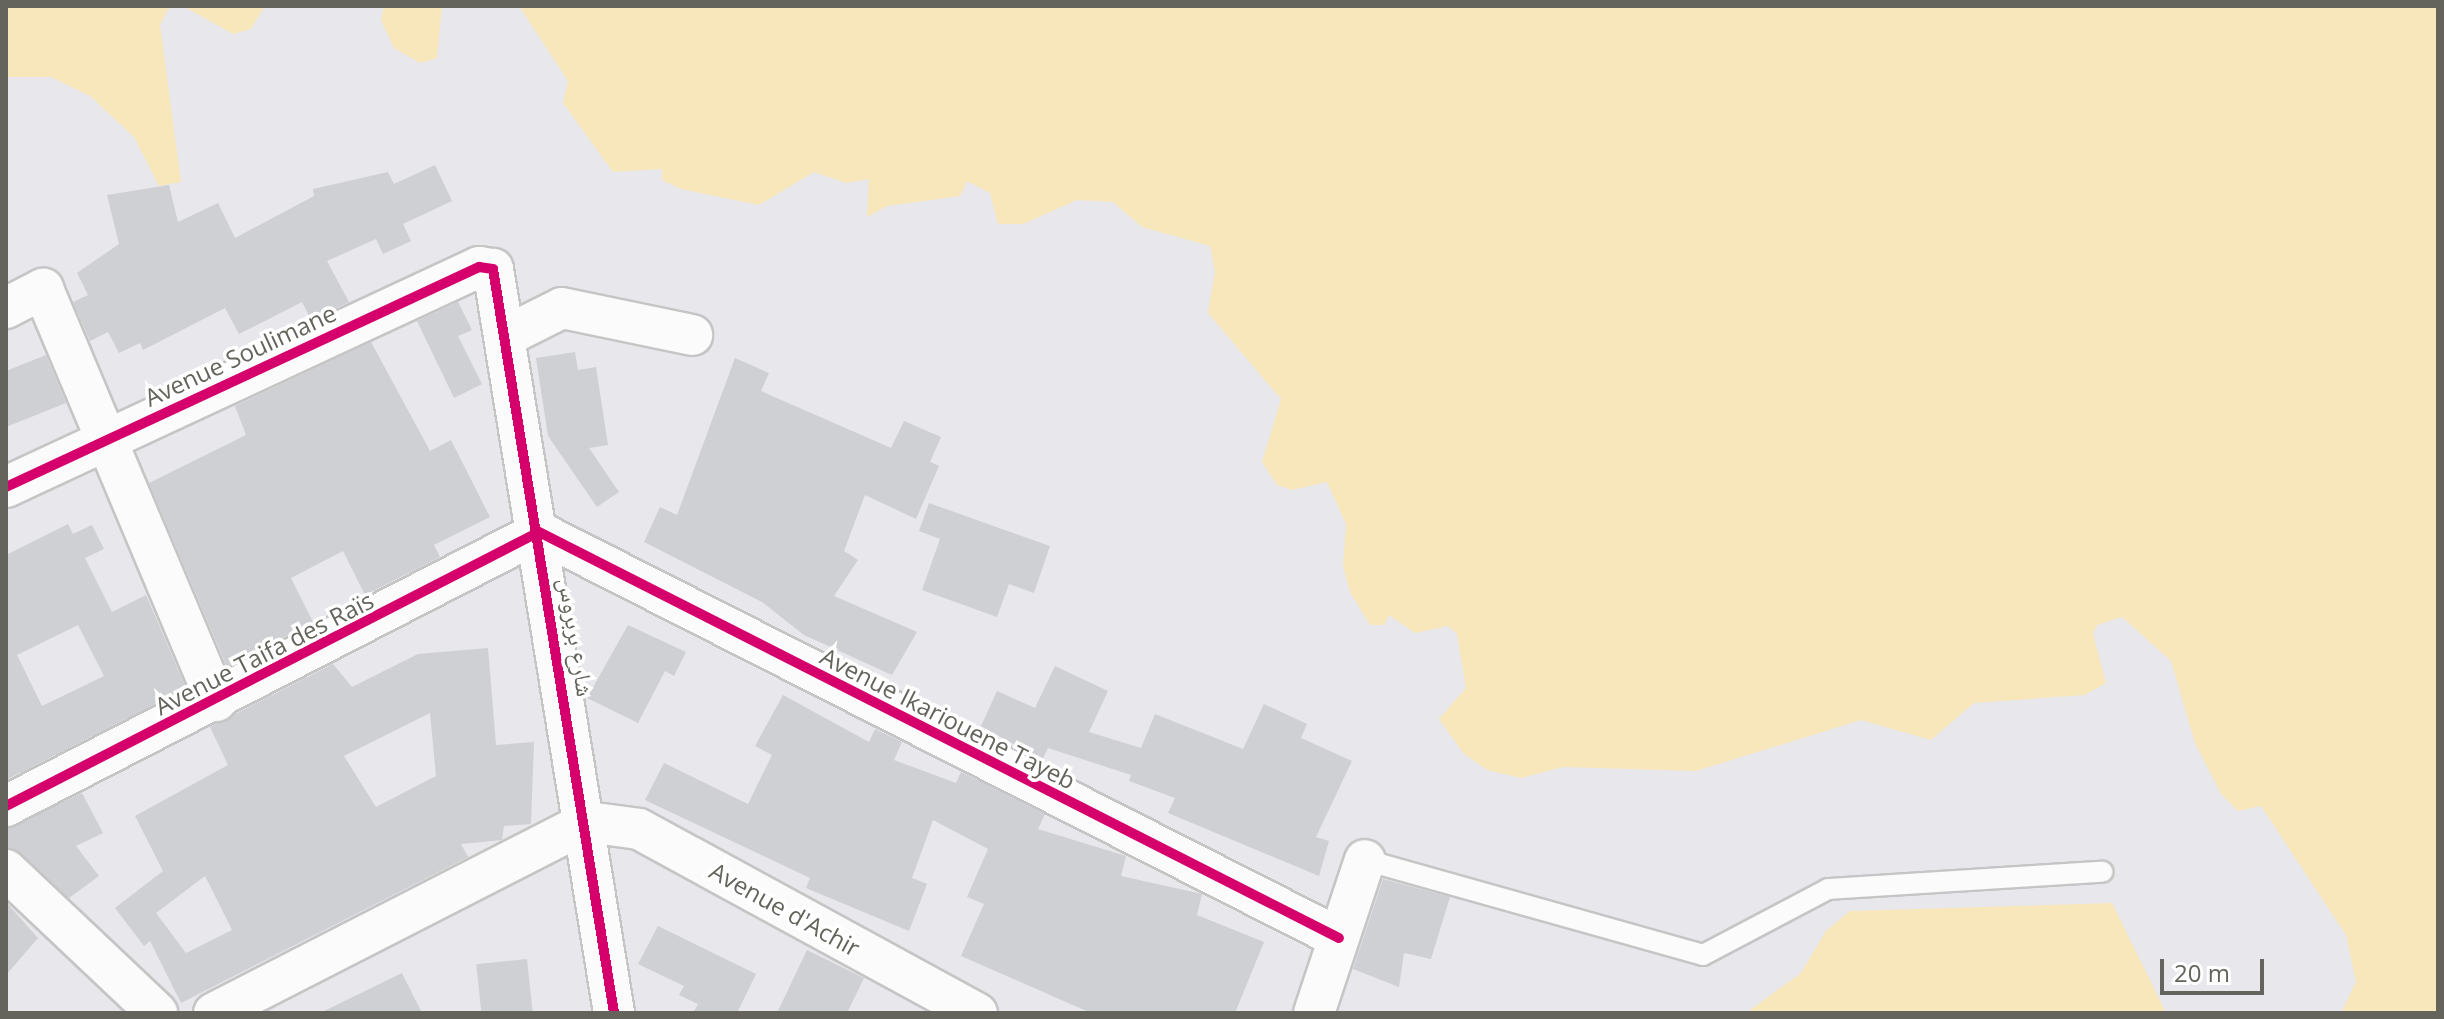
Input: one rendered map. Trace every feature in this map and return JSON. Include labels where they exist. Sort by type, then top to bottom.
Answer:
[{"type":"street","name":"Avenue Soulimane","points":[[6,487],[479,267],[493,269]]},
{"type":"street","name":"شارع بربروس","points":[[493,269],[508,335],[588,822],[614,1013]]},
{"type":"street","points":[[6,308],[43,289],[101,441],[216,701]]},
{"type":"street","points":[[508,335],[562,308],[692,335]]},
{"type":"street","name":"Avenue Taifa des Raïs","points":[[6,806],[216,701],[539,532]]},
{"type":"street","name":"Avenue Ikariouene Tayeb","points":[[539,532],[1339,938]]},
{"type":"street","points":[[214,1013],[588,822]]},
{"type":"street","name":"Avenue d'Achir","points":[[588,822],[639,829],[977,1013]]},
{"type":"street","points":[[1314,1013],[1365,860]]},
{"type":"street","points":[[6,870],[157,1013]]},
{"type":"lane","points":[[1365,860],[1703,955],[1828,889],[2102,872]]},
{"type":"shaded area","points":[[6,6],[182,6],[168,9],[160,25],[181,182],[159,186],[134,137],[90,96],[51,77],[6,77]]},
{"type":"shaded area","points":[[183,6],[265,6],[251,29],[233,34]]},
{"type":"shaded area","points":[[384,6],[442,6],[437,58],[420,63],[394,48],[381,20]]},
{"type":"shaded area","points":[[519,6],[2438,6],[2438,1013],[2341,1013],[2356,982],[2346,935],[2261,806],[2238,811],[2221,794],[2195,743],[2171,661],[2122,617],[2097,625],[2093,634],[2106,683],[2085,695],[1974,703],[1931,740],[1861,720],[1696,771],[1563,767],[1521,778],[1487,770],[1463,753],[1439,719],[1466,688],[1457,634],[1448,626],[1415,633],[1389,615],[1384,625],[1370,625],[1350,592],[1343,566],[1346,524],[1327,482],[1292,490],[1277,485],[1262,462],[1281,399],[1208,313],[1215,272],[1210,246],[1142,227],[1113,202],[1077,200],[1023,224],[998,224],[990,193],[967,181],[960,196],[887,206],[867,217],[869,179],[846,183],[814,172],[759,205],[681,189],[662,180],[662,169],[613,172],[563,103],[568,81]]},
{"type":"shaded area","points":[[2112,903],[2166,1013],[1746,1013],[1801,973],[1826,931],[1850,911]]},
{"type":"building","points":[[435,165],[452,201],[403,224],[411,241],[383,254],[376,239],[327,261],[349,302],[311,320],[302,302],[239,334],[225,308],[143,350],[140,343],[119,353],[108,332],[90,341],[73,302],[88,295],[77,273],[119,244],[107,195],[169,185],[178,222],[218,203],[235,238],[314,196],[313,189],[388,172],[394,184]]},
{"type":"building","points":[[458,302],[472,330],[458,336],[482,384],[454,398],[417,321]]},
{"type":"building","points":[[371,342],[430,451],[451,440],[490,517],[434,545],[440,557],[365,595],[343,551],[291,578],[313,622],[227,667],[149,483],[246,435],[235,406]]},
{"type":"building","points":[[575,352],[578,370],[596,367],[608,445],[589,448],[619,492],[597,507],[548,436],[536,358]]},
{"type":"building","points":[[46,355],[66,403],[6,427],[6,371]]},
{"type":"building","points":[[735,358],[769,373],[761,391],[891,448],[904,421],[941,437],[930,462],[939,466],[916,519],[865,495],[844,551],[858,560],[834,596],[917,632],[892,675],[804,635],[762,602],[644,542],[660,507],[677,515]]},
{"type":"building","points":[[929,503],[1050,546],[1034,593],[1009,584],[997,617],[922,590],[940,539],[919,531]]},
{"type":"building","points":[[68,524],[73,534],[92,525],[104,549],[85,558],[112,612],[146,595],[186,688],[6,780],[6,555]],"holes":[[[78,625],[104,676],[42,706],[17,655]]]},
{"type":"building","points":[[628,625],[686,652],[674,676],[665,671],[638,723],[587,698]]},
{"type":"building","points":[[488,648],[496,745],[534,742],[531,824],[504,826],[502,840],[461,844],[468,857],[181,1003],[150,941],[144,946],[115,908],[163,871],[135,816],[228,765],[210,727],[333,664],[352,687],[418,654]],"holes":[[[430,713],[436,776],[376,807],[344,756]],[[205,876],[232,930],[186,953],[156,913]]]},
{"type":"building","points":[[1055,666],[1108,691],[1089,732],[1141,748],[1155,714],[1243,749],[1264,704],[1307,724],[1301,738],[1352,761],[1316,837],[1329,841],[1319,876],[1168,813],[1175,798],[1129,781],[1131,775],[1048,748],[1042,760],[981,726],[997,691],[1035,708]]},
{"type":"building","points":[[783,695],[869,742],[875,729],[902,742],[894,760],[956,783],[961,772],[1045,814],[1038,829],[1126,856],[1121,876],[1202,894],[1197,915],[1264,942],[1235,1013],[1091,1013],[961,956],[984,904],[967,897],[988,849],[933,820],[912,878],[927,884],[909,931],[806,888],[810,878],[645,800],[664,763],[748,804],[772,755],[755,746]]},
{"type":"building","points":[[82,793],[103,833],[76,846],[99,876],[69,898],[6,848],[6,829]]},
{"type":"building","points":[[1383,879],[1450,897],[1431,959],[1404,953],[1399,987],[1353,969]]},
{"type":"building","points":[[6,902],[38,938],[6,975]]},
{"type":"building","points":[[658,926],[756,974],[737,1013],[693,1013],[698,1004],[679,995],[684,986],[638,964]]},
{"type":"building","points":[[807,950],[864,978],[847,1013],[777,1013]]},
{"type":"building","points":[[527,959],[533,1013],[481,1013],[476,964]]},
{"type":"building","points":[[402,973],[422,1013],[320,1013]]},
{"type":"cycle path","points":[[6,487],[479,267],[493,269],[614,1013]]},
{"type":"cycle path","points":[[6,806],[539,532],[1339,938]]}]
